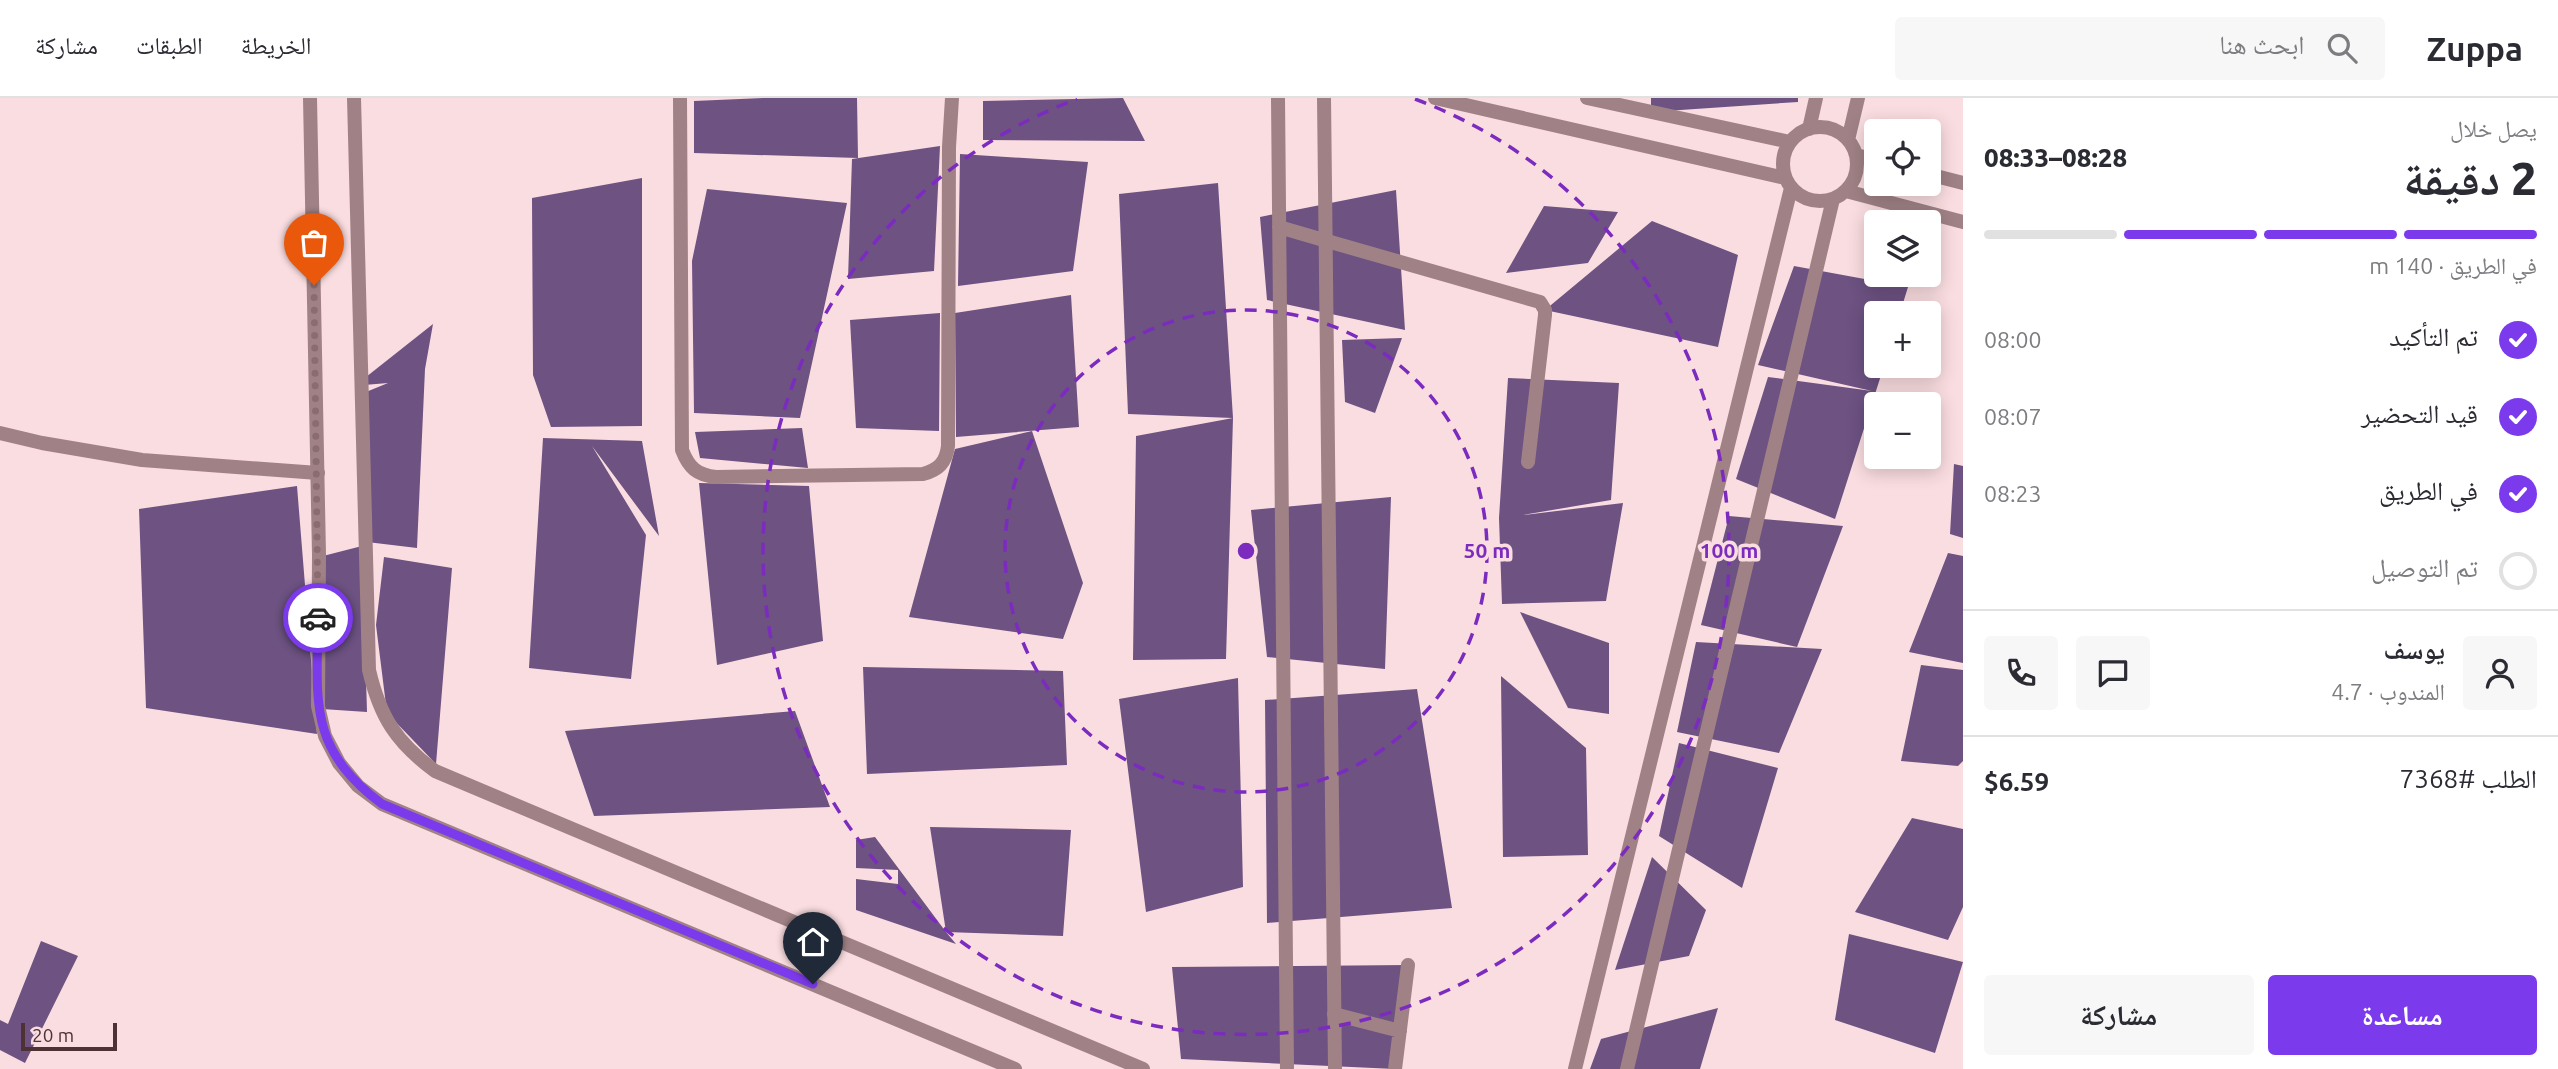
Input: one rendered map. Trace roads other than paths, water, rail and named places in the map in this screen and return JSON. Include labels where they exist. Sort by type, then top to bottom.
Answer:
[{"type":"street","points":[[310,98],[318,473],[318,706],[325,736],[339,763],[358,786],[382,804],[1015,1069]]},
{"type":"street","points":[[355,98],[369,670],[376,700],[390,728],[410,752],[435,771],[1143,1069]]},
{"type":"street","points":[[680,98],[682,450],[694,470],[704,476],[716,477],[923,474],[941,466],[948,446],[949,147],[952,98]]},
{"type":"street","points":[[1278,98],[1287,1069]]},
{"type":"street","points":[[1324,98],[1335,1069]]},
{"type":"street","points":[[1436,98],[1788,183],[1800,196],[1811,201],[1833,199],[1846,191],[1857,168],[1856,155],[1848,140],[1826,128],[1809,129],[1798,134],[1790,142],[1783,159],[1788,183],[1575,1069]]},
{"type":"street","points":[[1587,98],[1790,142]]},
{"type":"street","points":[[1809,129],[1816,98]]},
{"type":"street","points":[[1848,140],[1857,98]]},
{"type":"street","points":[[1856,155],[1864,157]]},
{"type":"street","points":[[1941,177],[1963,183]]},
{"type":"street","points":[[1846,191],[1963,222]]},
{"type":"street","points":[[1627,1069],[1833,199]]},
{"type":"street","points":[[1279,227],[1540,302],[1545,315],[1528,462]]},
{"type":"street","points":[[0,433],[142,460],[318,473]]},
{"type":"street","points":[[1395,1069],[1408,965]]},
{"type":"street","points":[[1334,1014],[1400,1031]]}]
